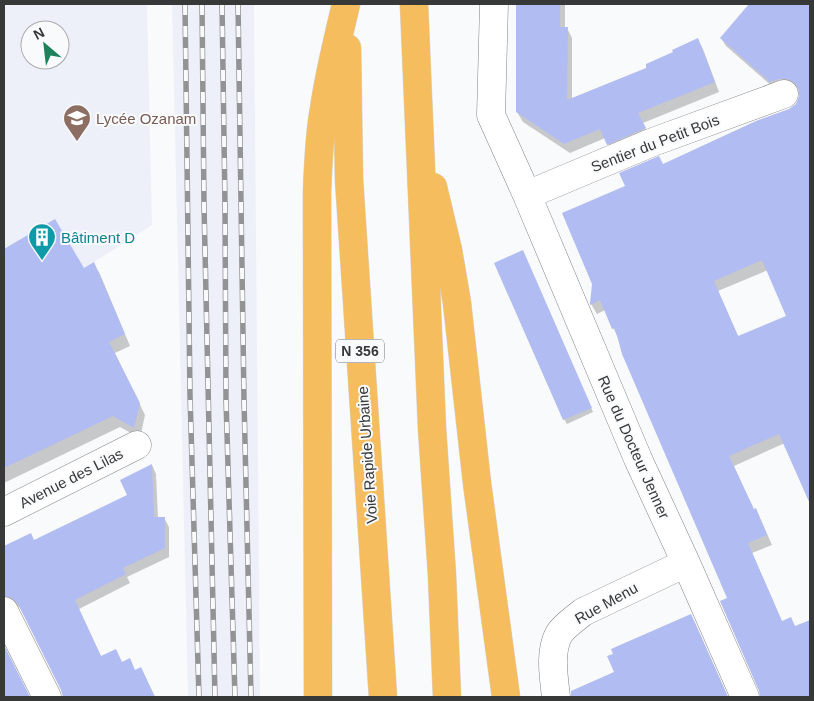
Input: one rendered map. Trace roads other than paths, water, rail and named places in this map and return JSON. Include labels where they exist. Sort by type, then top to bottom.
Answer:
[{"type":"highway","points":[[318,697],[317,193],[319,149],[324,110],[334,53],[347,4]]},
{"type":"highway","name":"Voie Rapide Urbaine","points":[[347,4],[349,180],[382,697]]},
{"type":"highway","points":[[414,4],[431,419],[448,697]]},
{"type":"highway","points":[[418,129],[448,250],[457,303],[480,501],[506,697]]},
{"type":"street","name":"Rue du Docteur Jenner","points":[[494,4],[490,115],[526,194],[638,460],[686,562],[745,697]]},
{"type":"street","name":"Sentier du Petit Bois","points":[[526,194],[653,142],[784,94]]},
{"type":"street","name":"Avenue des Lilas","points":[[4,512],[137,445]]},
{"type":"street","name":"Rue Menu","points":[[556,697],[553,666],[554,649],[560,634],[570,623],[583,612],[686,562]]},
{"type":"street","points":[[4,611],[46,697]]},
{"type":"railway","points":[[185,4],[190,395],[199,697]]},
{"type":"railway","points":[[202,4],[204,205],[215,697]]},
{"type":"railway","points":[[222,4],[226,400],[235,697]]},
{"type":"railway","points":[[238,4],[251,697]]},
{"type":"place","name":"Lycée Ozanam","points":[[77,142]]},
{"type":"place","name":"Bâtiment D","points":[[42,261]]}]
